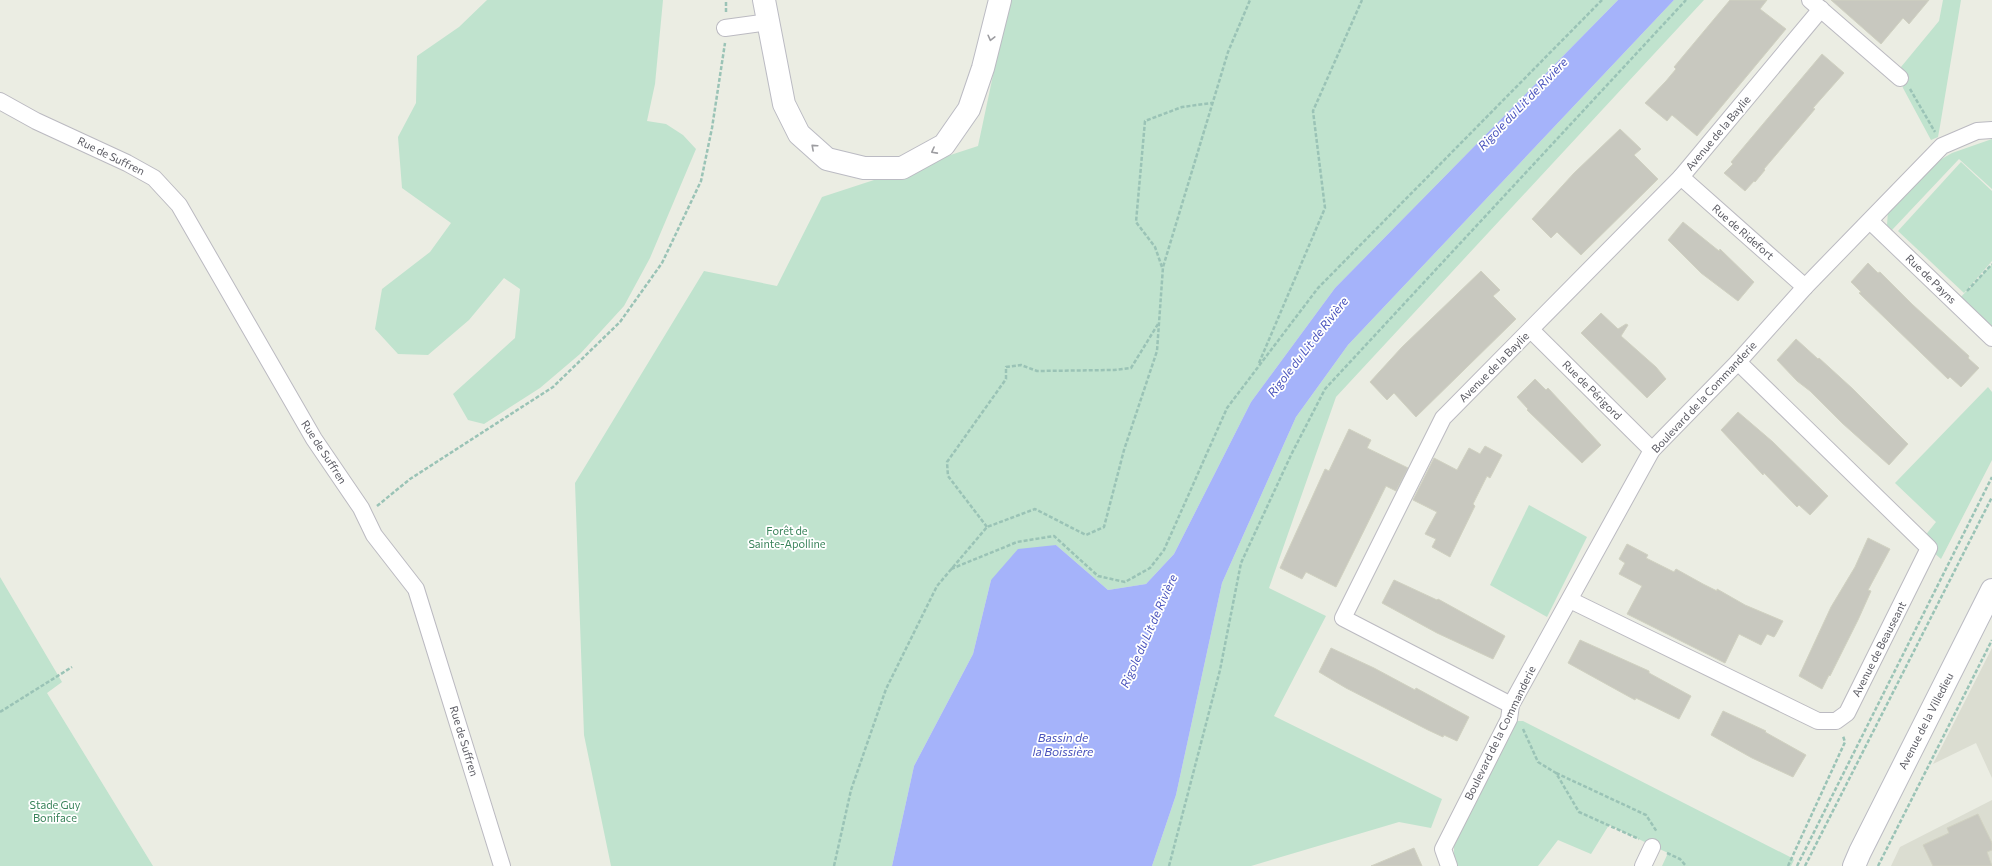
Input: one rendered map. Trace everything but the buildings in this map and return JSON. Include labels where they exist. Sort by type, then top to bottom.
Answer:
[{"type":"main road","points":[[764,0],[784,104],[799,134],[826,159],[864,168],[902,168],[944,145],[969,109],[983,68],[1000,0]]},
{"type":"main road","name":"Avenue de la Villedieu","points":[[1854,861],[1992,590]]},
{"type":"street","points":[[1816,5],[1900,78]]},
{"type":"street","name":"Avenue de la Baylie","points":[[1510,712],[1343,618],[1443,418],[1681,177],[1816,5]]},
{"type":"street","points":[[726,28],[768,22]]},
{"type":"street","name":"Rue de Suffren","points":[[0,101],[36,121],[127,162],[154,178],[179,205],[314,439],[366,518],[374,535],[416,589],[502,866]]},
{"type":"street","name":"Boulevard de la Commanderie","points":[[1449,866],[1443,849],[1510,712],[1652,450],[1738,362],[1805,286],[1942,146],[1977,131],[1992,130]]},
{"type":"street","name":"Rue de Ridefort","points":[[1681,177],[1805,286]]},
{"type":"street","name":"Rue de Payns","points":[[1870,221],[1992,338]]},
{"type":"street","name":"Rue de Périgord","points":[[1531,330],[1652,450]]},
{"type":"street","name":"Avenue de Beauseant","points":[[1738,362],[1929,548],[1847,713],[1836,721]]},
{"type":"street","points":[[1570,600],[1818,721],[1836,721]]},
{"type":"street","points":[[1643,866],[1655,841]]},
{"type":"path","points":[[366,518],[410,480],[553,387],[620,322],[662,263],[701,181],[712,128],[726,28],[726,0]]},
{"type":"path","points":[[1258,367],[1325,208],[1313,112],[1362,0]]},
{"type":"path","points":[[951,570],[1017,542],[1054,536],[1098,576],[1126,582],[1150,568],[1164,550],[1227,408],[1318,288],[1602,0]]},
{"type":"path","points":[[1169,866],[1220,670],[1241,564],[1291,455],[1325,389],[1686,0]]},
{"type":"path","points":[[834,866],[851,790],[886,689],[937,586],[987,527],[1035,509],[1086,535],[1104,527],[1124,450],[1157,352],[1162,267],[1228,52],[1249,1]]},
{"type":"path","points":[[1900,78],[1909,86],[1938,137]]},
{"type":"path","points":[[1162,267],[1155,247],[1136,222],[1145,121],[1182,107],[1212,103]]},
{"type":"path","points":[[1956,303],[1992,264]]},
{"type":"path","points":[[987,527],[948,476],[947,462],[1006,379],[1006,367],[1021,365],[1037,371],[1114,370],[1131,368],[1159,322]]},
{"type":"path","points":[[1797,866],[1992,478]]},
{"type":"path","points":[[1805,866],[1992,497]]},
{"type":"path","points":[[1878,866],[1992,640]]},
{"type":"path","points":[[0,712],[72,667]]},
{"type":"path","points":[[1510,712],[1520,722],[1538,762],[1646,816],[1655,841]]},
{"type":"path","points":[[1788,866],[1846,742],[1836,721]]},
{"type":"path","points":[[1556,772],[1579,812],[1635,837]]},
{"type":"path","points":[[1668,850],[1672,855]]},
{"type":"shaded area","points":[[1992,648],[1992,778],[1976,743],[1933,764]]},
{"type":"shaded area","points":[[1992,800],[1992,866],[1891,866],[1900,847]]},
{"type":"green space","points":[[487,0],[663,0],[655,84],[647,121],[666,124],[683,135],[696,149],[650,258],[624,306],[580,354],[540,388],[484,424],[468,420],[453,394],[515,338],[520,289],[504,278],[469,320],[428,355],[398,354],[375,329],[382,289],[430,252],[451,223],[402,188],[398,137],[416,103],[417,56],[459,27]]},
{"type":"green space","name":"Forêt de Sainte-Apolline","points":[[1009,0],[1618,0],[1335,288],[1251,402],[1174,554],[1146,584],[1108,590],[1056,545],[991,580],[973,654],[914,766],[892,866],[611,866],[584,735],[575,483],[704,271],[777,286],[822,197],[978,146]]},
{"type":"green space","points":[[1674,0],[1704,0],[1336,397],[1269,588],[1326,616],[1274,716],[1442,799],[1431,828],[1399,822],[1251,866],[1152,866],[1176,795],[1222,583],[1296,417],[1348,345]]},
{"type":"green space","points":[[1943,0],[1961,0],[1938,137],[1931,140],[1903,88],[1900,78],[1901,67],[1939,21]]},
{"type":"green space","points":[[1992,139],[1992,189],[1959,159],[1892,230],[1887,225],[1888,211],[1933,164],[1952,153]]},
{"type":"green space","points":[[1961,162],[1992,191],[1992,261],[1964,293],[1898,231]]},
{"type":"green space","points":[[1992,264],[1992,329],[1959,299]]},
{"type":"green space","points":[[1988,387],[1992,392],[1992,460],[1941,559],[1931,550],[1924,537],[1936,522],[1895,483]]},
{"type":"green space","points":[[1529,505],[1587,537],[1547,617],[1490,585]]},
{"type":"green space","name":"Stade Guy Boniface","points":[[0,577],[62,682],[47,693],[153,866],[0,866]]},
{"type":"green space","points":[[1514,721],[1523,721],[1792,858],[1794,860],[1791,866],[1662,866],[1668,853],[1609,825],[1591,854],[1558,840],[1538,866],[1457,866],[1454,857],[1454,843]]},
{"type":"water","name":"Bassin de la Boissière","points":[[1618,0],[1674,0],[1348,345],[1296,417],[1222,583],[1176,795],[1152,866],[892,866],[914,766],[973,654],[991,580],[1018,549],[1056,545],[1108,590],[1146,584],[1174,554],[1251,402],[1335,288]]},
{"type":"water label","name":"Rigole du Lit de Rivière","points":[[1523,104]]},
{"type":"water label","name":"Rigole du Lit de Rivière","points":[[1308,347]]},
{"type":"water label","name":"Rigole du Lit de Rivière","points":[[1149,631]]}]
